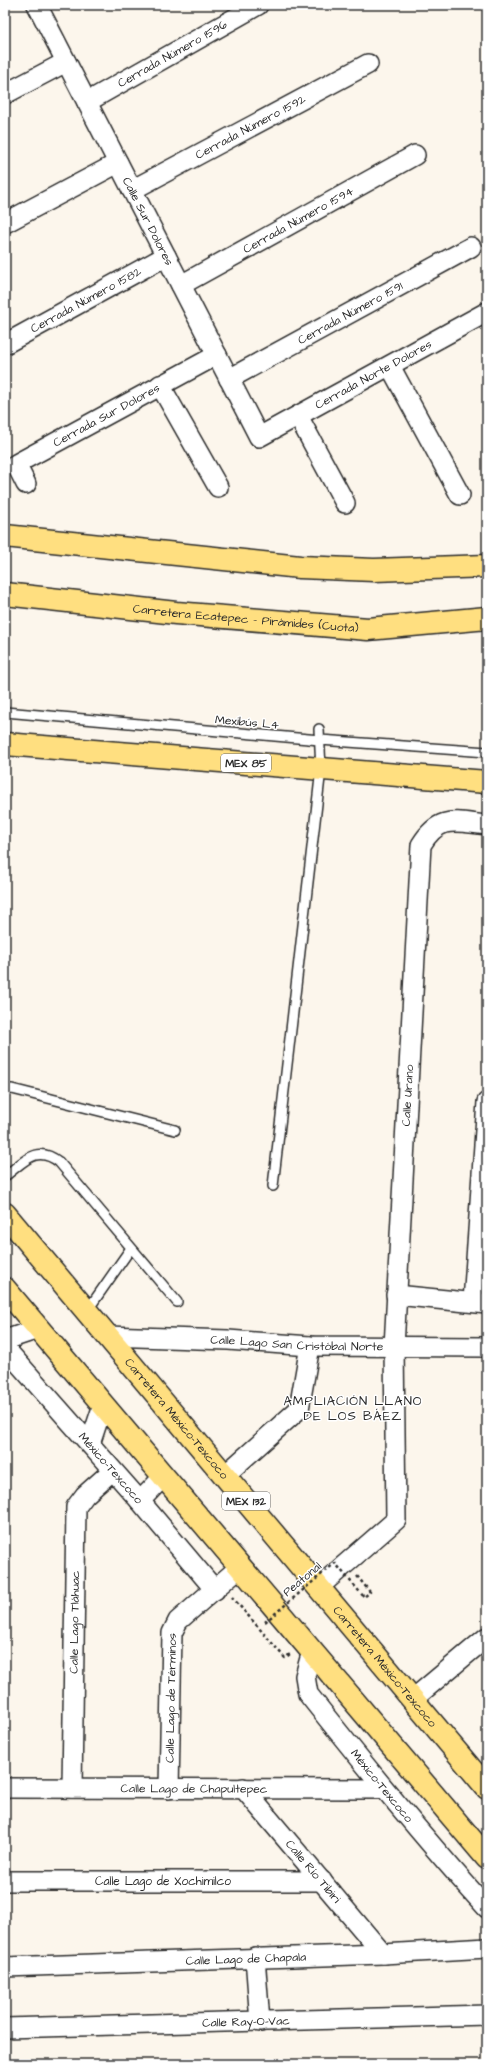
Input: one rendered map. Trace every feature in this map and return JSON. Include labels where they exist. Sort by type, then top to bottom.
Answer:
[{"type":"main road","points":[[5,536],[300,567],[374,570],[487,566]]},
{"type":"main road","name":"Carretera Ecatepec - Pirámides (Cuota)","points":[[5,594],[176,613],[368,629],[487,618]]},
{"type":"main road","name":"MEX 85","points":[[5,744],[487,782]]},
{"type":"main road","name":"Carretera México-Texcoco","points":[[5,1214],[319,1587],[412,1700],[483,1778]]},
{"type":"main road","points":[[5,1289],[241,1566],[302,1652],[487,1858]]},
{"type":"street","name":"Calle Sur Dolores","points":[[37,5],[259,437]]},
{"type":"street","name":"Cerrada Número 1596","points":[[86,102],[258,5]]},
{"type":"street","points":[[5,94],[66,62]]},
{"type":"street","name":"Cerrada Número 1592","points":[[132,190],[368,64]]},
{"type":"street","name":"Cerrada Número 1594","points":[[181,285],[415,155]]},
{"type":"street","points":[[5,223],[118,163]]},
{"type":"street","name":"Cerrada Número 1591","points":[[229,379],[471,247]]},
{"type":"street","name":"Cerrada Número 1582","points":[[5,344],[166,256]]},
{"type":"street","name":"Cerrada Norte Dolores","points":[[259,437],[486,315]]},
{"type":"street","name":"Cerrada Sur Dolores","points":[[26,484],[16,464],[217,355]]},
{"type":"street","points":[[390,366],[460,495]]},
{"type":"street","points":[[160,386],[218,487]]},
{"type":"street","points":[[298,416],[345,503]]},
{"type":"street","name":"Calle Urano","points":[[319,1587],[396,1520],[394,1347],[421,844],[428,833],[439,824],[454,822],[487,825]]},
{"type":"street","points":[[396,1295],[480,1303],[487,1102]]},
{"type":"street","points":[[5,1340],[38,1329]]},
{"type":"street","name":"Calle Lago San Cristóbal Norte","points":[[107,1336],[228,1340],[310,1346],[487,1347]]},
{"type":"street","points":[[224,1476],[299,1409],[310,1346]]},
{"type":"street","name":"México-Texcoco","points":[[5,1348],[112,1471],[218,1587]]},
{"type":"street","points":[[90,1444],[104,1405]]},
{"type":"street","name":"Calle Lago Tláhuac","points":[[72,1788],[76,1507],[85,1494],[112,1471]]},
{"type":"street","points":[[140,1501],[164,1476]]},
{"type":"street","name":"Calle Lago de Términos","points":[[169,1788],[172,1633],[178,1621],[241,1566]]},
{"type":"street","points":[[412,1700],[487,1637]]},
{"type":"street","name":"México-Texcoco","points":[[302,1652],[308,1694],[432,1848],[487,1908]]},
{"type":"street","name":"Calle Lago de Chapultepec","points":[[5,1788],[383,1789]]},
{"type":"street","name":"Calle Río Tibiri","points":[[243,1788],[383,1954]]},
{"type":"street","name":"Calle Lago de Xochimilco","points":[[5,1881],[322,1881]]},
{"type":"street","name":"Calle Lago de Chapala","points":[[5,1966],[383,1954],[487,1948]]},
{"type":"street","points":[[255,1957],[260,2022]]},
{"type":"street","name":"Calle Ray-O-Vac","points":[[5,2028],[487,2015]]},
{"type":"lane","name":"Mexibús L4","points":[[5,712],[320,740],[487,752]]},
{"type":"lane","points":[[273,1186],[321,769],[319,729]]},
{"type":"lane","points":[[5,1090],[12,1090],[175,1130]]},
{"type":"lane","points":[[5,1176],[33,1155],[40,1153],[51,1155],[59,1162],[177,1302]]},
{"type":"lane","points":[[87,1311],[131,1248]]},
{"type":"path","name":"Peatonal","points":[[266,1622],[335,1563],[364,1598],[370,1592]]},
{"type":"path","points":[[218,1587],[285,1658],[302,1652]]},
{"type":"district","name":"AMPLIACIÓN LLANO DE LOS BÁEZ","points":[[353,1408]]}]
